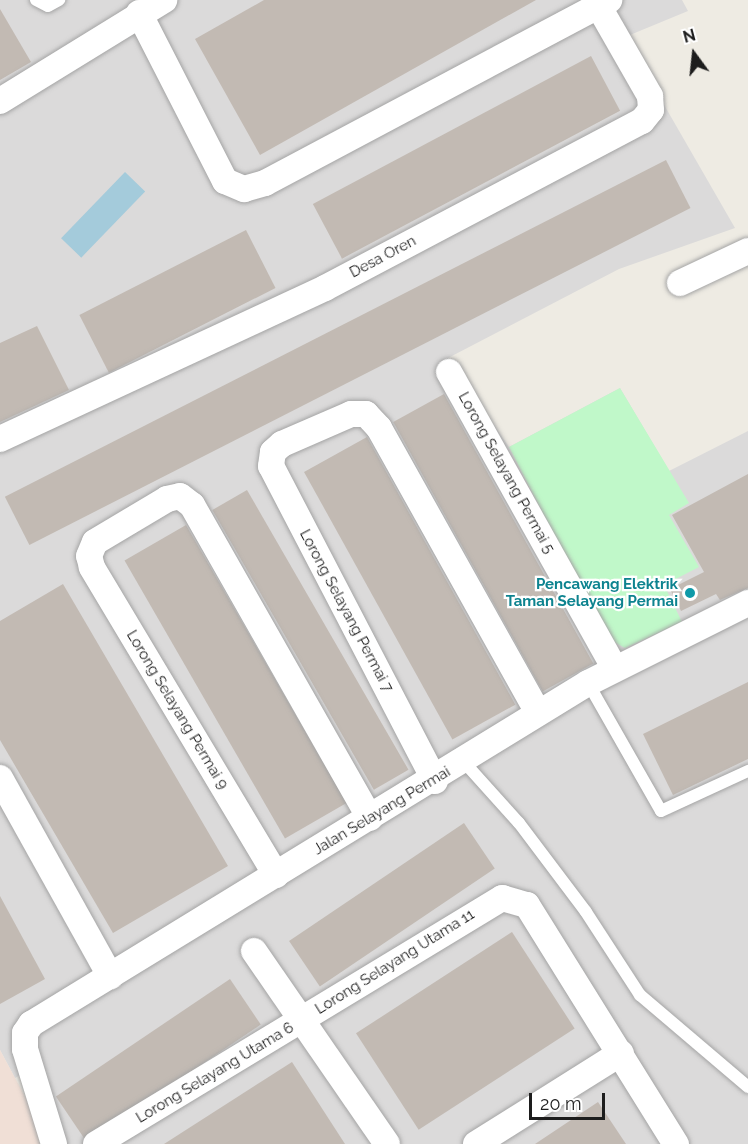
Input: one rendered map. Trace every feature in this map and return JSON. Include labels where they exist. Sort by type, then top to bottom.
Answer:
[{"type":"street","points":[[0,101],[164,0]]},
{"type":"street","name":"Desa Oren","points":[[0,439],[325,288],[642,121],[651,110],[650,96],[601,2],[266,183],[244,189],[225,181],[139,14]]},
{"type":"street","points":[[680,283],[748,251]]},
{"type":"street","name":"Lorong Selayang Permai 5","points":[[449,372],[615,669]]},
{"type":"street","name":"Lorong Selayang Permai 7","points":[[435,781],[271,466],[273,452],[282,444],[351,414],[366,414],[379,428],[538,713]]},
{"type":"street","name":"Lorong Selayang Permai 9","points":[[276,875],[92,567],[89,556],[95,542],[167,499],[180,496],[192,505],[370,818]]},
{"type":"street","name":"Jalan Selayang Permai","points":[[54,1144],[25,1033],[32,1024],[370,818],[435,781],[588,683],[748,603]]},
{"type":"street","points":[[0,778],[110,976]]},
{"type":"street","name":"Lorong Selayang Utama 11","points":[[303,1021],[488,904],[502,898],[527,905],[621,1053]]},
{"type":"street","points":[[254,951],[387,1144]]},
{"type":"street","name":"Lorong Selayang Utama 6","points":[[96,1144],[303,1021]]},
{"type":"street","points":[[476,1144],[621,1053],[676,1144]]},
{"type":"lane","points":[[36,0],[48,6],[59,0]]},
{"type":"lane","points":[[588,683],[661,811],[748,771]]},
{"type":"lane","points":[[464,762],[519,823],[586,912],[640,995],[748,1087]]},
{"type":"shaded area","points":[[0,0],[682,0],[688,11],[625,37],[735,228],[619,269],[448,358],[509,447],[620,388],[669,471],[748,431],[748,1144],[57,1144],[28,1071],[15,1078],[0,1050]]},
{"type":"shaded area","points":[[0,1050],[35,1115],[40,1144],[0,1144]]},
{"type":"green space","points":[[620,388],[689,503],[669,515],[699,567],[664,585],[682,622],[625,648],[607,638],[509,447]]},
{"type":"water","points":[[125,172],[145,191],[81,258],[61,238]]},
{"type":"building","points":[[264,0],[536,0],[260,155],[195,39]]},
{"type":"building","points":[[0,9],[31,62],[0,80]]},
{"type":"building","points":[[591,56],[620,111],[342,259],[313,204]]},
{"type":"building","points":[[666,160],[691,208],[29,545],[5,497]]},
{"type":"building","points":[[246,230],[276,288],[109,373],[79,315]]},
{"type":"building","points":[[37,326],[69,390],[0,422],[0,343]]},
{"type":"building","points":[[444,394],[593,663],[543,692],[393,422]]},
{"type":"building","points":[[367,437],[515,705],[452,740],[304,472]]},
{"type":"building","points":[[748,474],[748,588],[720,600],[716,594],[681,611],[670,589],[704,572],[672,515]]},
{"type":"building","points":[[247,490],[408,770],[374,790],[212,510]]},
{"type":"building","points":[[186,525],[347,803],[285,838],[125,560]]},
{"type":"building","points":[[63,584],[228,866],[113,933],[0,740],[0,621]]},
{"type":"building","points":[[748,682],[748,759],[673,795],[643,734]]},
{"type":"building","points":[[464,823],[495,869],[320,987],[289,941]]},
{"type":"building","points":[[0,896],[45,979],[0,1004]]},
{"type":"building","points":[[512,932],[575,1028],[419,1130],[356,1033]]},
{"type":"building","points":[[230,979],[261,1025],[87,1142],[56,1096]]},
{"type":"building","points":[[292,1062],[345,1144],[164,1144]]},
{"type":"building","points":[[598,1102],[626,1144],[535,1144]]},
{"type":"place","name":"Pencawang Elektrik Taman Selayang Permai","points":[[690,593]]}]
